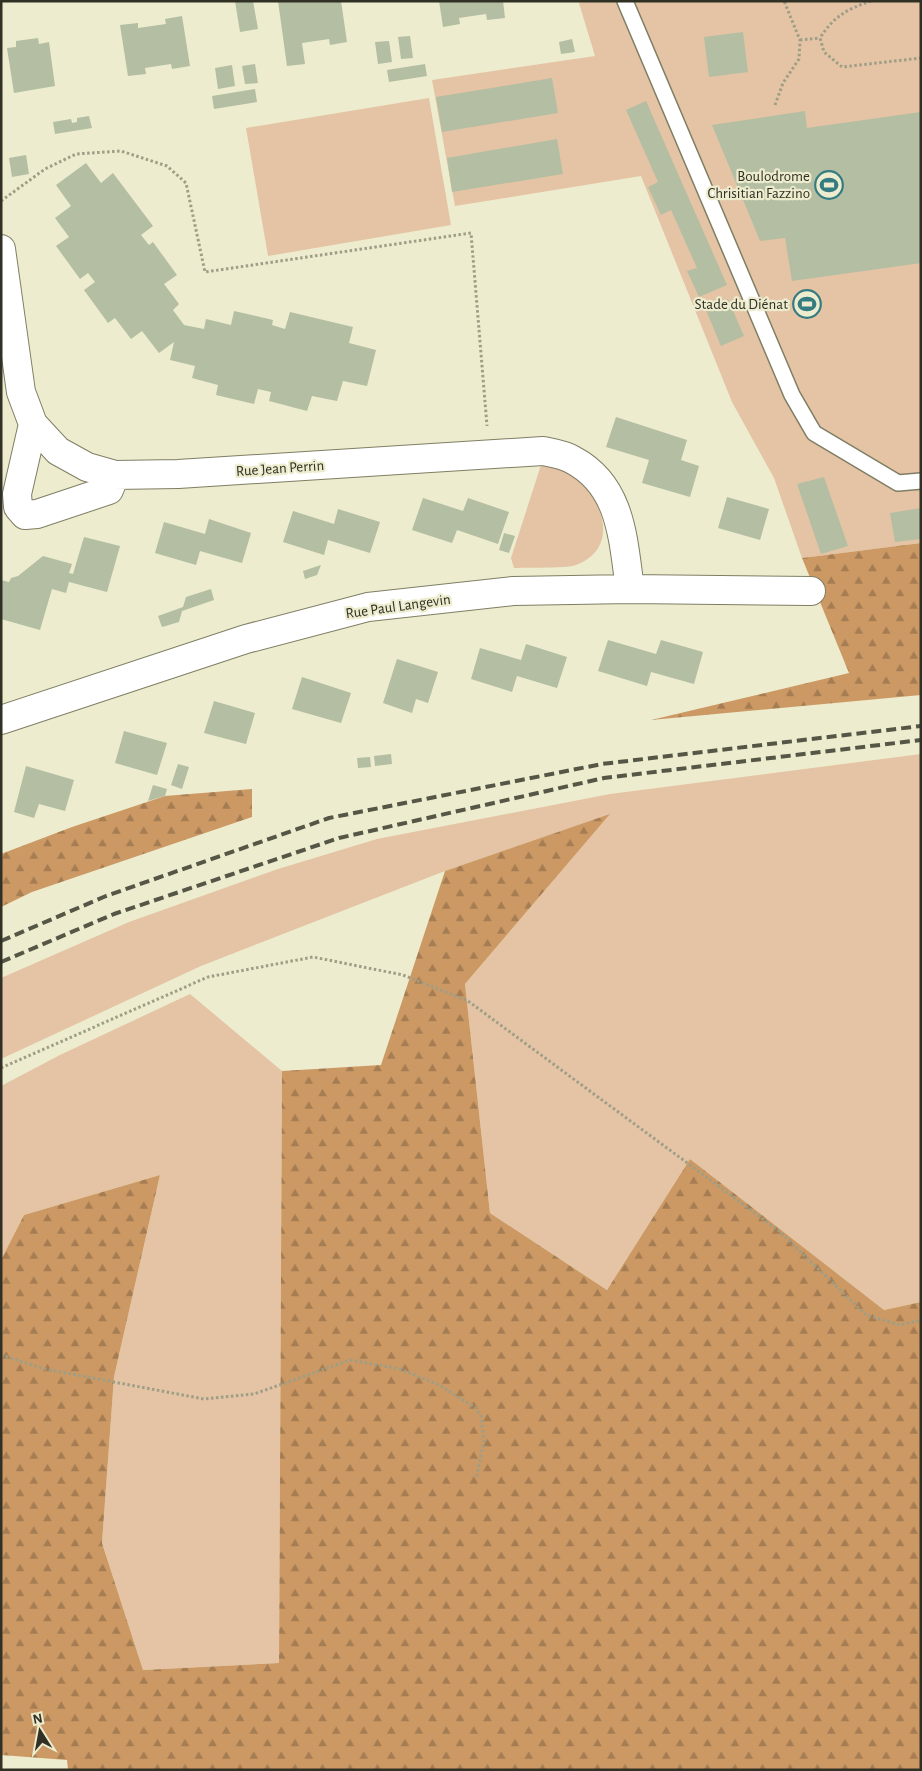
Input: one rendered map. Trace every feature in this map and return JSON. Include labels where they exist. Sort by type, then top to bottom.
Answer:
[{"type":"street","name":"Rue Jean Perrin","points":[[1,249],[6,312],[21,392],[33,424],[58,451],[87,467],[115,474],[178,474],[544,451],[573,459],[599,478],[614,502],[623,539],[630,589]]},
{"type":"street","points":[[33,424],[17,494],[18,507],[25,515],[37,514],[109,490],[115,474]]},
{"type":"street","name":"Rue Paul Langevin","points":[[1,720],[246,639],[368,607],[513,591],[630,589],[811,592]]},
{"type":"lane","points":[[625,1],[792,395],[814,433],[898,483],[921,481]]},
{"type":"path","points":[[775,105],[783,83],[798,59],[800,40],[784,1]]},
{"type":"path","points":[[871,1],[858,5],[830,22],[820,38],[824,52],[842,67],[921,58]]},
{"type":"path","points":[[800,40],[820,38]]},
{"type":"path","points":[[1,201],[45,169],[76,154],[121,151],[167,166],[186,183],[205,272],[471,233],[489,454]]},
{"type":"path","points":[[1,1068],[208,977],[313,957],[403,976],[468,1000],[778,1230],[866,1315],[900,1325],[921,1320]]},
{"type":"path","points":[[1,1355],[45,1369],[204,1399],[254,1394],[350,1360],[400,1369],[439,1385],[476,1408],[481,1417],[484,1441],[476,1479]]},
{"type":"shaded area","name":"Stade du Diénat","points":[[584,1],[921,1],[921,543],[802,558],[774,478],[732,402],[641,176],[455,206],[432,80],[595,56],[579,3]]},
{"type":"shaded area","points":[[429,98],[451,225],[268,256],[246,128]]},
{"type":"shaded area","points":[[541,465],[562,468],[584,485],[599,509],[603,522],[603,535],[599,547],[590,557],[576,565],[514,568],[511,558]]},
{"type":"shaded area","points":[[921,754],[921,1302],[884,1310],[690,1159],[607,1290],[490,1213],[465,984],[609,815],[445,871],[201,966],[1,1059],[1,978],[129,922],[278,869],[377,839],[610,794]]},
{"type":"shaded area","points":[[190,994],[282,1071],[279,1663],[143,1670],[102,1543],[114,1377],[160,1175],[24,1215],[1,1260],[1,1086],[60,1055]]},
{"type":"green space","points":[[921,543],[921,695],[651,720],[849,673],[802,558]]},
{"type":"green space","points":[[252,789],[252,817],[32,892],[1,907],[1,854],[72,827],[165,796]]},
{"type":"green space","points":[[610,814],[465,984],[490,1213],[607,1290],[690,1159],[884,1310],[921,1302],[921,1770],[68,1770],[67,1760],[1,1755],[1,1260],[24,1215],[160,1175],[114,1377],[102,1543],[143,1670],[279,1663],[282,1071],[381,1065],[445,871]]},
{"type":"building","points":[[235,1],[253,1],[258,29],[240,32]]},
{"type":"building","points":[[278,1],[341,1],[347,42],[330,45],[329,39],[302,43],[305,64],[287,66]]},
{"type":"building","points":[[439,1],[503,1],[505,18],[487,20],[486,14],[459,18],[460,24],[443,27]]},
{"type":"building","points":[[182,16],[190,66],[172,69],[171,64],[145,68],[146,74],[128,76],[120,25],[138,23],[138,28],[166,24],[165,19]]},
{"type":"building","points":[[743,32],[748,72],[709,77],[704,37]]},
{"type":"building","points":[[410,36],[413,58],[401,59],[398,37]]},
{"type":"building","points":[[38,38],[39,44],[49,42],[55,86],[14,93],[7,48],[16,47],[16,41]]},
{"type":"building","points":[[572,39],[575,52],[561,54],[559,42]]},
{"type":"building","points":[[389,41],[392,62],[378,64],[375,42]]},
{"type":"building","points":[[255,64],[258,83],[245,84],[242,66]]},
{"type":"building","points":[[425,64],[427,76],[389,82],[387,70]]},
{"type":"building","points":[[232,65],[235,86],[218,89],[215,68]]},
{"type":"building","points":[[552,78],[558,113],[442,132],[436,97]]},
{"type":"building","points":[[255,89],[257,102],[214,109],[212,96]]},
{"type":"building","points":[[646,101],[727,285],[699,297],[687,271],[697,268],[671,210],[661,215],[648,187],[658,182],[626,110]]},
{"type":"building","name":"Boulodrome Chrisitian Fazzino","points":[[805,111],[807,128],[921,112],[921,263],[792,281],[785,238],[760,241],[712,125]]},
{"type":"building","points":[[89,116],[92,128],[55,134],[53,122],[71,119],[72,123],[77,122],[77,118]]},
{"type":"building","points":[[557,139],[563,174],[452,192],[447,158]]},
{"type":"building","points":[[26,155],[29,174],[12,177],[9,158]]},
{"type":"building","points":[[86,163],[101,183],[113,173],[153,226],[141,235],[149,245],[153,242],[177,275],[164,284],[179,304],[173,310],[184,325],[204,329],[206,319],[231,325],[234,311],[273,320],[272,325],[285,329],[290,312],[353,327],[349,343],[376,350],[367,386],[343,381],[337,401],[312,396],[307,411],[269,401],[271,392],[258,389],[254,404],[216,395],[218,385],[192,378],[195,366],[170,360],[174,342],[159,353],[142,331],[131,339],[115,318],[108,323],[84,290],[95,282],[88,273],[80,279],[56,246],[69,237],[55,218],[71,206],[56,185]]},
{"type":"building","points":[[728,299],[744,336],[721,346],[706,310]]},
{"type":"building","points":[[616,417],[687,440],[681,460],[699,466],[690,497],[642,483],[649,460],[606,447]]},
{"type":"building","points":[[824,477],[848,546],[821,554],[797,484]]},
{"type":"building","points":[[727,497],[769,509],[760,540],[718,528]]},
{"type":"building","points":[[423,498],[463,511],[468,498],[509,512],[498,544],[457,530],[452,543],[412,530]]},
{"type":"building","points":[[921,508],[921,539],[895,542],[890,513]]},
{"type":"building","points":[[338,509],[380,522],[370,553],[328,540],[324,555],[283,542],[293,511],[334,524]]},
{"type":"building","points":[[209,519],[251,533],[242,563],[200,551],[196,565],[155,553],[164,522],[205,534]]},
{"type":"building","points":[[504,533],[515,536],[509,553],[499,550]]},
{"type":"building","points":[[84,537],[120,546],[107,592],[69,582],[66,593],[52,589],[40,630],[1,619],[1,580],[9,582],[11,578],[18,576],[43,556],[72,564],[69,573],[73,574]]},
{"type":"building","points":[[321,565],[317,575],[305,579],[303,571]]},
{"type":"building","points":[[211,589],[214,600],[182,611],[179,622],[162,627],[158,616],[183,607],[186,597]]},
{"type":"building","points":[[608,640],[656,654],[661,640],[703,652],[694,684],[651,672],[647,686],[598,671]]},
{"type":"building","points":[[526,644],[567,657],[557,688],[517,676],[512,692],[471,679],[480,648],[521,660]]},
{"type":"building","points":[[397,659],[438,672],[428,703],[416,699],[412,713],[383,703]]},
{"type":"building","points":[[302,677],[351,693],[341,723],[292,709]]},
{"type":"building","points":[[214,701],[255,713],[246,744],[204,733]]},
{"type":"building","points":[[124,731],[167,743],[157,775],[115,763]]},
{"type":"building","points":[[391,754],[392,764],[375,766],[374,756]]},
{"type":"building","points":[[370,757],[371,767],[358,768],[357,758]]},
{"type":"building","points":[[178,764],[189,767],[182,789],[171,785]]},
{"type":"building","points":[[26,766],[74,780],[65,811],[39,804],[34,818],[14,812]]},
{"type":"building","points":[[153,785],[167,789],[165,796],[148,801]]},
{"type":"railway","points":[[1,941],[106,896],[329,818],[602,764],[921,726]]},
{"type":"railway","points":[[1,962],[114,914],[339,838],[604,778],[921,740]]},
{"type":"place","name":"Boulodrome Chrisitian Fazzino","points":[[829,185]]},
{"type":"place","name":"Stade du Diénat","points":[[807,304]]}]
